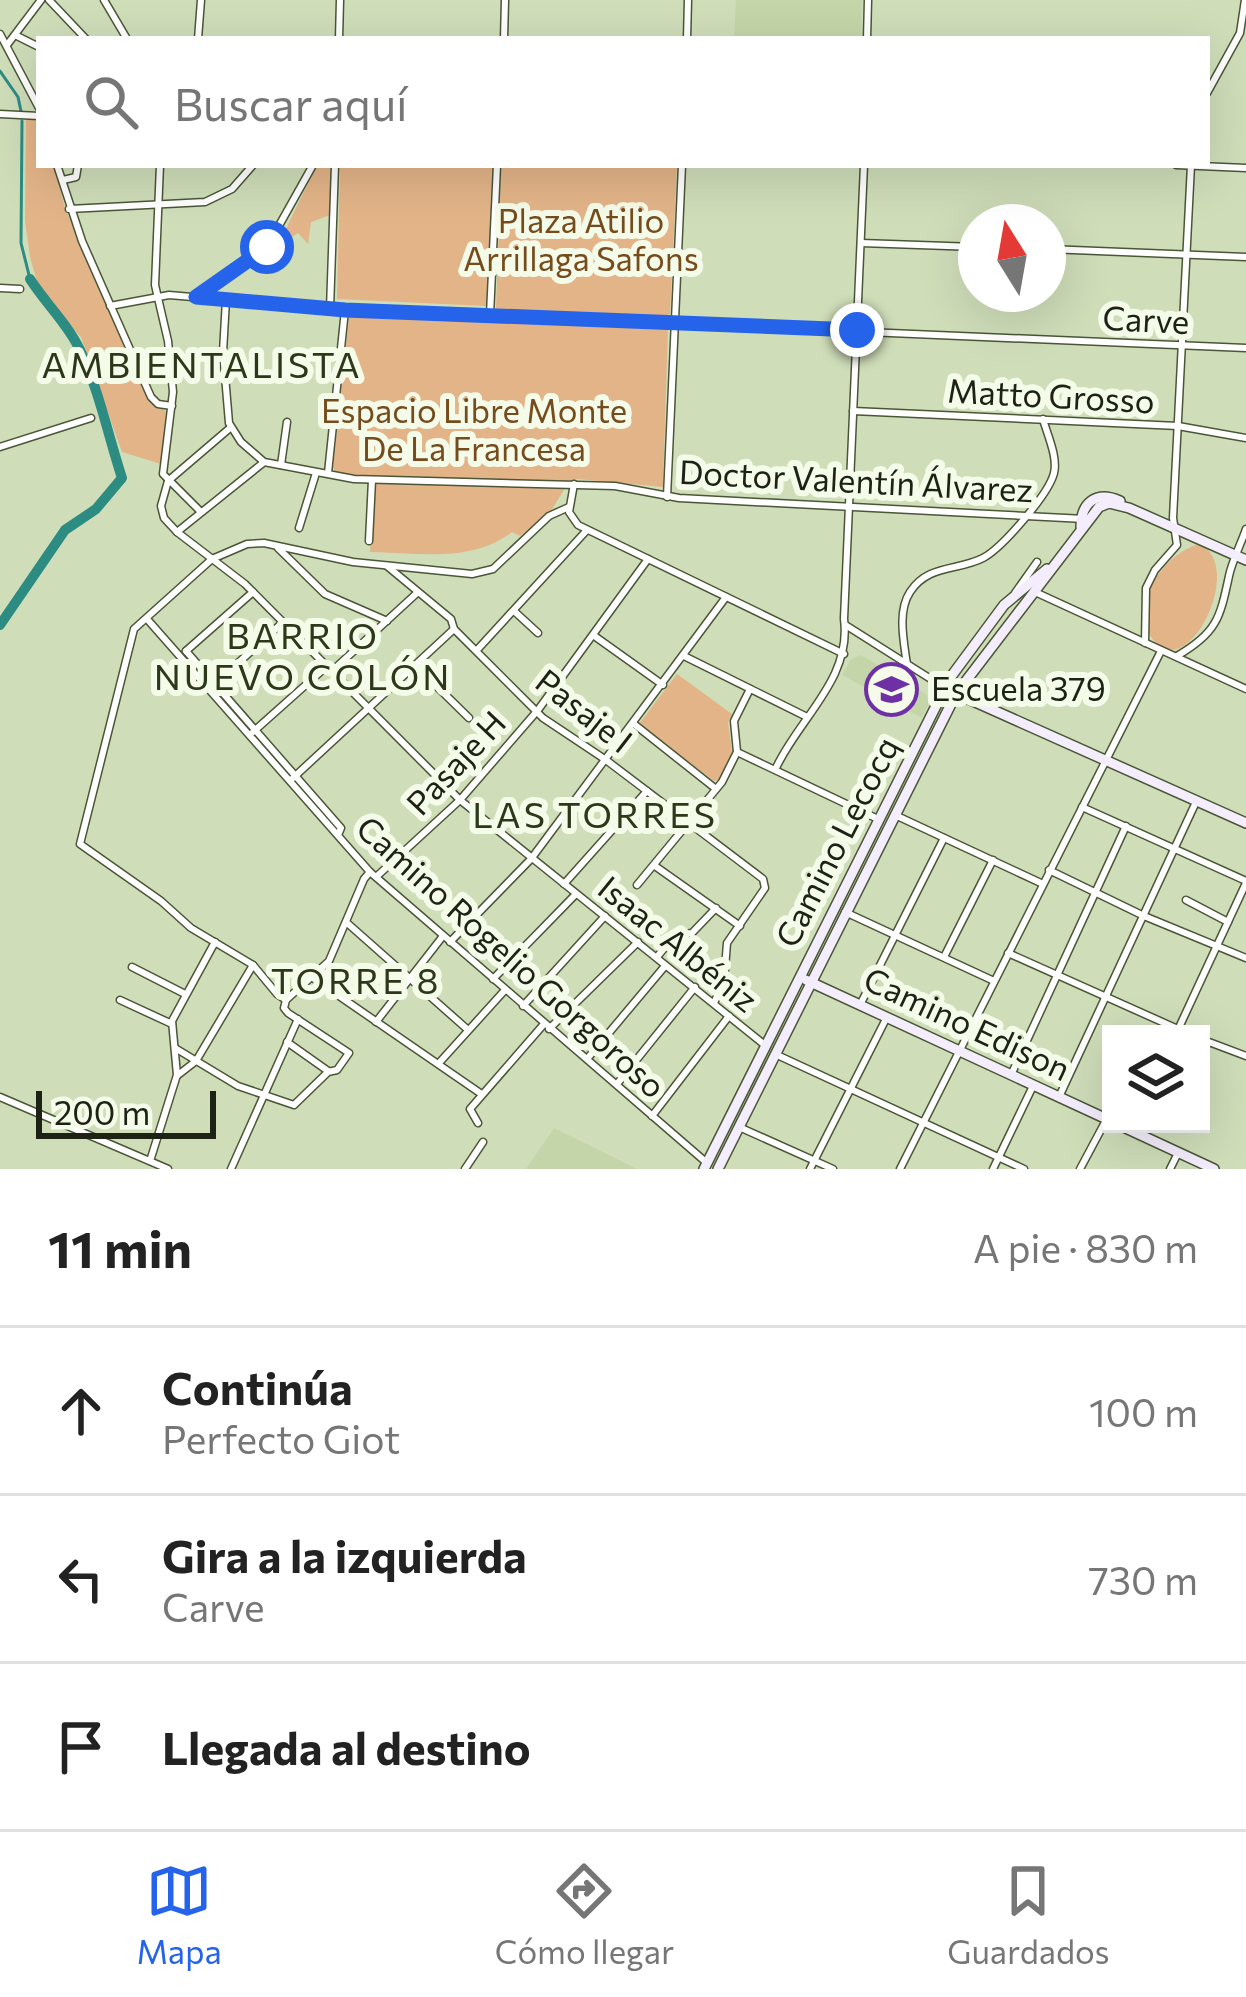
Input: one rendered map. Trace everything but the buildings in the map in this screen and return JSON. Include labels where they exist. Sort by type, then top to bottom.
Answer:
[{"type":"street","points":[[6,46],[45,0],[83,36]]},
{"type":"street","points":[[104,0],[125,36]]},
{"type":"street","points":[[198,36],[201,0]]},
{"type":"street","points":[[339,36],[340,0]]},
{"type":"street","points":[[504,36],[505,0]]},
{"type":"street","points":[[687,36],[688,0]]},
{"type":"street","points":[[868,0],[868,36]]},
{"type":"street","points":[[1210,88],[1240,33],[1245,0]]},
{"type":"street","points":[[0,34],[36,106]]},
{"type":"street","points":[[15,35],[36,46]]},
{"type":"street","points":[[0,114],[36,112]]},
{"type":"street","points":[[1210,166],[1246,169]]},
{"type":"street","points":[[58,168],[69,209],[152,398],[172,406]]},
{"type":"street","points":[[62,180],[76,177],[77,168]]},
{"type":"street","points":[[160,168],[155,285],[169,341],[172,406],[163,467],[168,481],[201,512]]},
{"type":"street","points":[[69,209],[190,204],[221,196],[242,182],[251,168]]},
{"type":"street","points":[[196,297],[267,247],[311,168]]},
{"type":"street","points":[[330,309],[334,168]]},
{"type":"street","points":[[490,315],[497,168]]},
{"type":"street","points":[[668,496],[682,168]]},
{"type":"street","points":[[776,769],[787,745],[815,711],[844,654],[864,168]]},
{"type":"street","points":[[1145,643],[1146,588],[1155,570],[1175,550],[1191,168]]},
{"type":"street","points":[[861,243],[958,246]]},
{"type":"street","points":[[1066,250],[1246,256]]},
{"type":"street","points":[[0,288],[20,289]]},
{"type":"street","name":"Carve","points":[[110,306],[158,296],[196,297],[345,310],[1246,348]]},
{"type":"street","points":[[226,300],[224,352],[230,428],[264,462],[176,532],[161,510],[168,481],[230,428]]},
{"type":"street","points":[[328,475],[345,310]]},
{"type":"street","name":"Matto Grosso","points":[[853,411],[1178,426],[1246,438]]},
{"type":"street","points":[[0,447],[91,418]]},
{"type":"street","points":[[907,665],[903,612],[910,592],[938,570],[982,558],[1027,515],[1054,472],[1043,419]]},
{"type":"street","points":[[281,465],[287,422]]},
{"type":"street","name":"Doctor Valentín Álvarez","points":[[264,462],[372,480],[574,484],[668,496],[1085,519]]},
{"type":"street","points":[[299,528],[316,473]]},
{"type":"street","points":[[369,541],[372,480]]},
{"type":"street","points":[[574,484],[568,507],[572,519],[587,530],[844,654]]},
{"type":"street","points":[[1085,519],[1084,506],[1098,497],[1113,497],[1242,558]]},
{"type":"street","points":[[286,1000],[253,965],[80,844],[134,629],[212,559],[247,544],[386,566],[484,572],[549,516],[568,507]]},
{"type":"street","name":"Camino Lecocq","points":[[718,1169],[880,820],[950,691],[1035,592],[1085,519]]},
{"type":"street","points":[[1174,657],[1216,624],[1227,596],[1228,574],[1242,558],[1246,529]]},
{"type":"street","points":[[477,650],[587,530]]},
{"type":"street","name":"Isaac Albéniz","points":[[176,532],[253,592],[460,800],[766,1046]]},
{"type":"street","points":[[278,546],[325,594],[387,621]]},
{"type":"street","name":"Pasaje H","points":[[373,874],[460,800],[538,710],[647,559]]},
{"type":"street","points":[[1013,597],[1037,562]]},
{"type":"street","name":"Camino Lecocq","points":[[705,1166],[895,815],[959,663],[1013,597],[1053,564]]},
{"type":"street","name":"Pasaje I","points":[[386,566],[451,619],[454,629],[543,718],[606,760],[765,883],[740,926]]},
{"type":"street","points":[[183,654],[253,592]]},
{"type":"street","points":[[253,732],[417,592]]},
{"type":"street","points":[[1035,592],[1246,689]]},
{"type":"street","points":[[376,1022],[407,979],[530,859],[726,597]]},
{"type":"street","points":[[514,611],[538,634]]},
{"type":"street","name":"Camino Rogelio Gorgoroso","points":[[147,620],[213,686],[373,874],[705,1166]]},
{"type":"street","points":[[213,686],[283,622]]},
{"type":"street","points":[[845,623],[950,691],[1246,824]]},
{"type":"street","points":[[293,778],[454,629]]},
{"type":"street","points":[[593,635],[663,686]]},
{"type":"street","points":[[900,1169],[1161,651]]},
{"type":"street","points":[[684,656],[807,717]]},
{"type":"street","points":[[416,666],[469,718]]},
{"type":"street","points":[[637,885],[717,789],[737,752],[733,727],[750,689]]},
{"type":"street","points":[[634,724],[717,789]]},
{"type":"street","points":[[737,752],[880,820]]},
{"type":"street","points":[[564,884],[647,791]]},
{"type":"street","points":[[1060,1097],[1196,802]]},
{"type":"street","points":[[1082,807],[1246,882],[1180,1025]]},
{"type":"street","points":[[895,815],[1043,884]]},
{"type":"street","points":[[1011,1075],[1126,826]]},
{"type":"street","points":[[860,1005],[944,838]]},
{"type":"street","points":[[944,957],[993,860]]},
{"type":"street","points":[[654,866],[740,926],[727,943],[724,981],[714,1003]]},
{"type":"street","points":[[1049,870],[1246,958]]},
{"type":"street","points":[[175,1048],[238,1086],[294,1105],[328,1072],[337,1070],[349,1053],[285,1010],[286,1000],[333,954],[364,879],[373,874]]},
{"type":"street","points":[[493,980],[576,894]]},
{"type":"street","points":[[1186,901],[1228,922]]},
{"type":"street","points":[[657,957],[675,935],[692,932],[716,908]]},
{"type":"street","points":[[845,912],[994,981]]},
{"type":"street","points":[[524,1006],[605,916]]},
{"type":"street","points":[[346,922],[467,1029]]},
{"type":"street","points":[[150,1162],[177,1076],[172,1024],[215,942]]},
{"type":"street","points":[[478,1124],[469,1112],[480,1093],[638,942]]},
{"type":"street","points":[[1008,953],[1162,1025]]},
{"type":"street","points":[[177,1076],[196,1061],[253,965]]},
{"type":"street","points":[[587,1059],[666,965]]},
{"type":"street","points":[[132,967],[185,994]]},
{"type":"street","points":[[313,978],[480,1093]]},
{"type":"street","name":"Camino Edison","points":[[805,979],[1102,1114]]},
{"type":"street","points":[[617,1084],[695,987]]},
{"type":"street","points":[[439,1064],[505,990]]},
{"type":"street","points":[[120,1000],[172,1024]]},
{"type":"street","points":[[652,1115],[729,1016]]},
{"type":"street","points":[[812,1165],[887,1017]]},
{"type":"street","points":[[231,1169],[298,1019]]},
{"type":"street","points":[[287,1042],[328,1072]]},
{"type":"street","points":[[1210,1042],[1246,1056]]},
{"type":"street","name":"Isaac Albéniz","points":[[775,1054],[1024,1169]]},
{"type":"street","points":[[993,1169],[1033,1085]]},
{"type":"street","points":[[0,1097],[168,1169]]},
{"type":"street","points":[[740,1127],[812,1165],[832,1169]]},
{"type":"street","points":[[1080,1169],[1102,1133]]},
{"type":"street","name":"Camino Edison","points":[[1140,1133],[1214,1169]]},
{"type":"street","points":[[465,1169],[483,1142]]},
{"type":"street","points":[[1170,1169],[1178,1153]]},
{"type":"shaded area","points":[[736,0],[862,0],[861,36],[734,36]]},
{"type":"shaded area","name":"Escuela 379","points":[[861,655],[926,694],[929,703],[922,718],[842,675],[851,659]]},
{"type":"shaded area","points":[[554,1128],[607,1154],[637,1169],[526,1169]]},
{"type":"green space","points":[[26,120],[36,120],[36,168],[55,168],[65,208],[147,398],[168,413],[161,464],[122,452],[81,337],[49,305],[38,285],[25,221]]},
{"type":"green space","points":[[316,168],[332,168],[330,215],[311,222],[308,244],[298,233],[289,239],[284,233]]},
{"type":"green space","points":[[340,168],[495,168],[487,306],[337,299]]},
{"type":"green space","name":"Plaza Atilio Arrillaga Safons","points":[[501,168],[677,168],[670,314],[585,318],[496,309]]},
{"type":"green space","name":"Espacio Libre Monte De La Francesa","points":[[353,314],[668,327],[663,487],[577,479],[565,488],[551,511],[520,536],[512,532],[462,552],[370,552],[375,476],[338,474],[333,468]]},
{"type":"green space","points":[[1199,544],[1212,556],[1217,573],[1215,594],[1197,633],[1183,646],[1169,650],[1155,642],[1147,628],[1147,598],[1173,558]]},
{"type":"green space","points":[[677,674],[732,714],[728,722],[732,753],[718,780],[639,724]]},
{"type":"waterway","points":[[0,71],[18,97],[21,111]]},
{"type":"waterway","points":[[22,121],[21,243],[30,279]]},
{"type":"waterway","points":[[0,625],[65,530],[96,509],[122,478],[80,350],[30,279]]},
{"type":"place","name":"Escuela 379","points":[[892,689]]},
{"type":"district","name":"AMBIENTALISTA","points":[[202,365]]},
{"type":"district","name":"BARRIO NUEVO COLÓN","points":[[303,656]]},
{"type":"district","name":"LAS TORRES","points":[[595,815]]},
{"type":"district","name":"TORRE 8","points":[[356,981]]},
{"type":"route","points":[[267,247],[196,297],[345,310],[857,330]]}]
